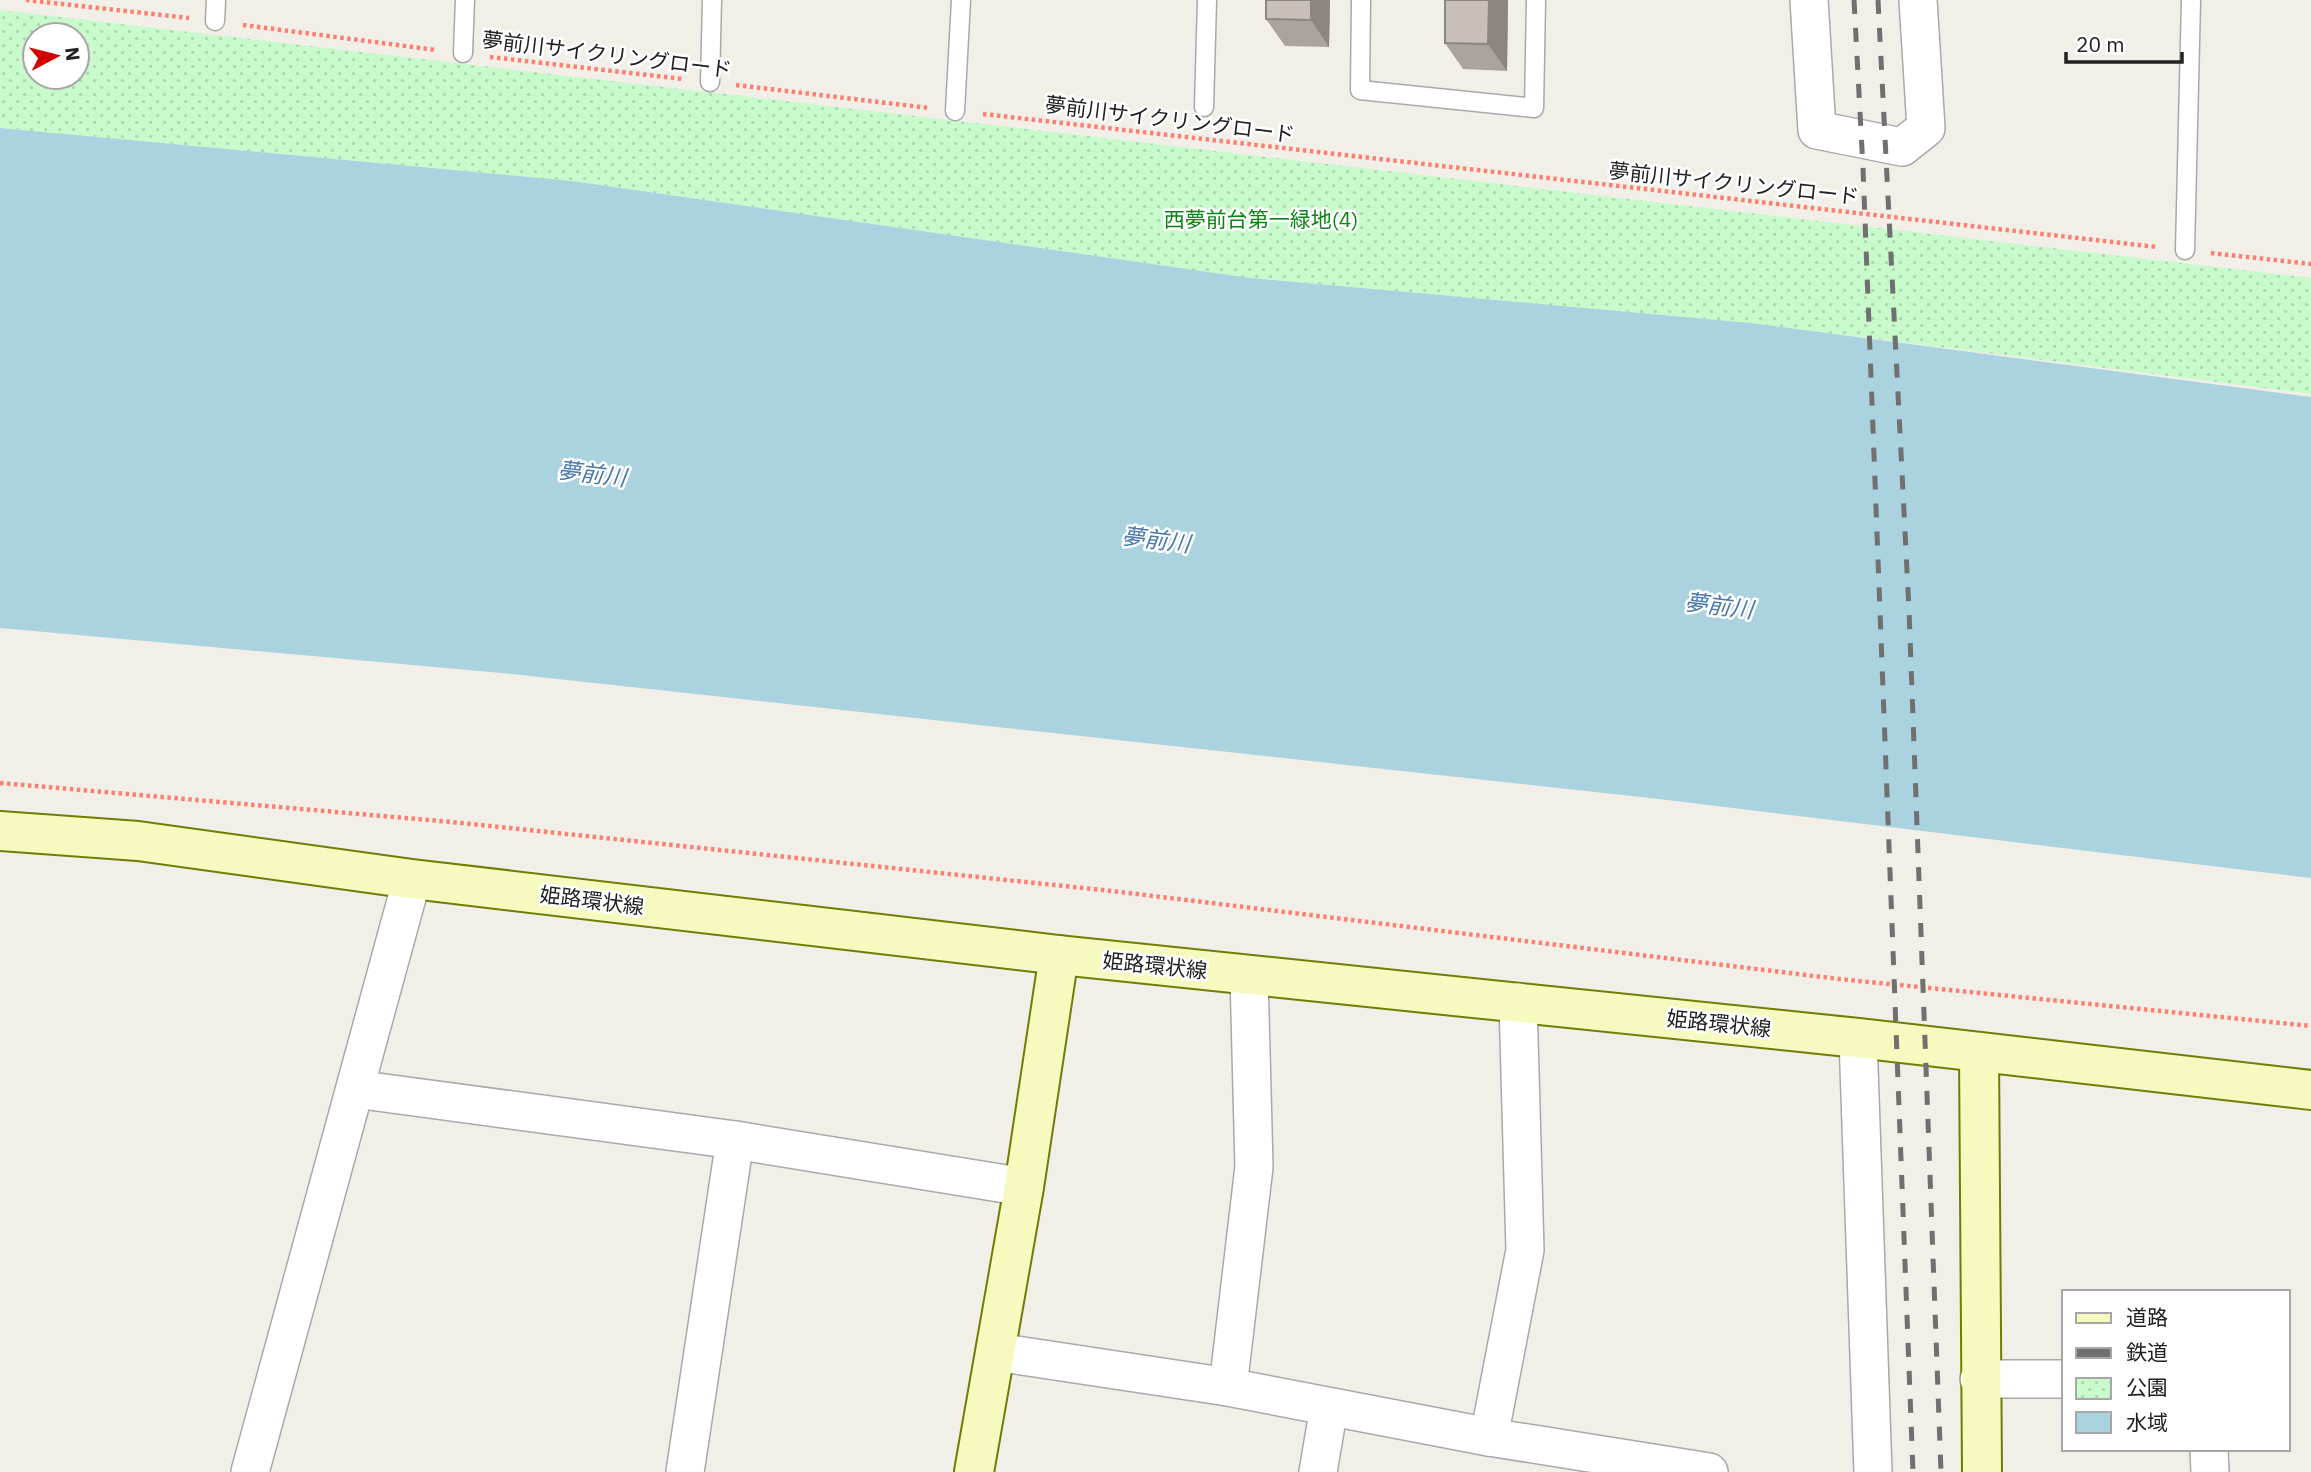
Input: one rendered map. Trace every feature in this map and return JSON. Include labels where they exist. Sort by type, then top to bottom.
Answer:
[{"type":"main road","name":"姫路環状線","points":[[0,831],[138,841],[412,880],[1059,955],[1858,1038],[2311,1090]]},
{"type":"main road","points":[[974,1472],[1024,1187],[1059,955]]},
{"type":"main road","points":[[1979,1052],[1979,1378],[1982,1472]]},
{"type":"street","points":[[1809,0],[1817,130],[1902,146],[1926,128],[1918,0]]},
{"type":"street","points":[[250,1472],[412,880]]},
{"type":"street","points":[[1228,1387],[1254,1167],[1248,975]]},
{"type":"street","points":[[1489,1437],[1525,1250],[1518,1002]]},
{"type":"street","points":[[1858,1038],[1873,1472]]},
{"type":"street","points":[[355,1089],[735,1140],[1024,1187]]},
{"type":"street","points":[[685,1472],[735,1140]]},
{"type":"street","points":[[996,1352],[1228,1387],[1646,1468],[1709,1472]]},
{"type":"street","points":[[1979,1378],[2062,1380]]},
{"type":"street","points":[[1318,1472],[1329,1408]]},
{"type":"street","points":[[2209,1451],[2210,1472]]},
{"type":"lane","points":[[215,21],[216,0]]},
{"type":"lane","points":[[463,53],[465,0]]},
{"type":"lane","points":[[710,82],[712,0]]},
{"type":"lane","points":[[955,111],[961,0]]},
{"type":"lane","points":[[1204,107],[1207,0]]},
{"type":"lane","points":[[1361,0],[1360,90],[1534,108],[1536,0]]},
{"type":"lane","points":[[2185,250],[2191,0]]},
{"type":"path","name":"夢前川サイクリングロード","points":[[26,0],[955,111],[2311,264]]},
{"type":"path","points":[[0,783],[493,826],[1112,891],[1839,979],[2311,1026]]},
{"type":"green space","name":"西夢前台第一緑地(4)","points":[[0,10],[2311,278],[2311,394],[1751,323],[1250,278],[572,181],[0,128]]},
{"type":"water","name":"夢前川","points":[[0,128],[572,181],[1250,278],[1751,323],[2311,397],[2311,878],[1659,799],[512,674],[0,628]]},
{"type":"building","points":[[1266,0],[1311,0],[1311,20],[1266,19]]},
{"type":"building","points":[[1445,0],[1489,0],[1488,44],[1445,43]]},
{"type":"railway","points":[[1854,0],[1863,168],[1913,1472]]},
{"type":"railway","points":[[1878,0],[1909,610],[1941,1472]]}]
